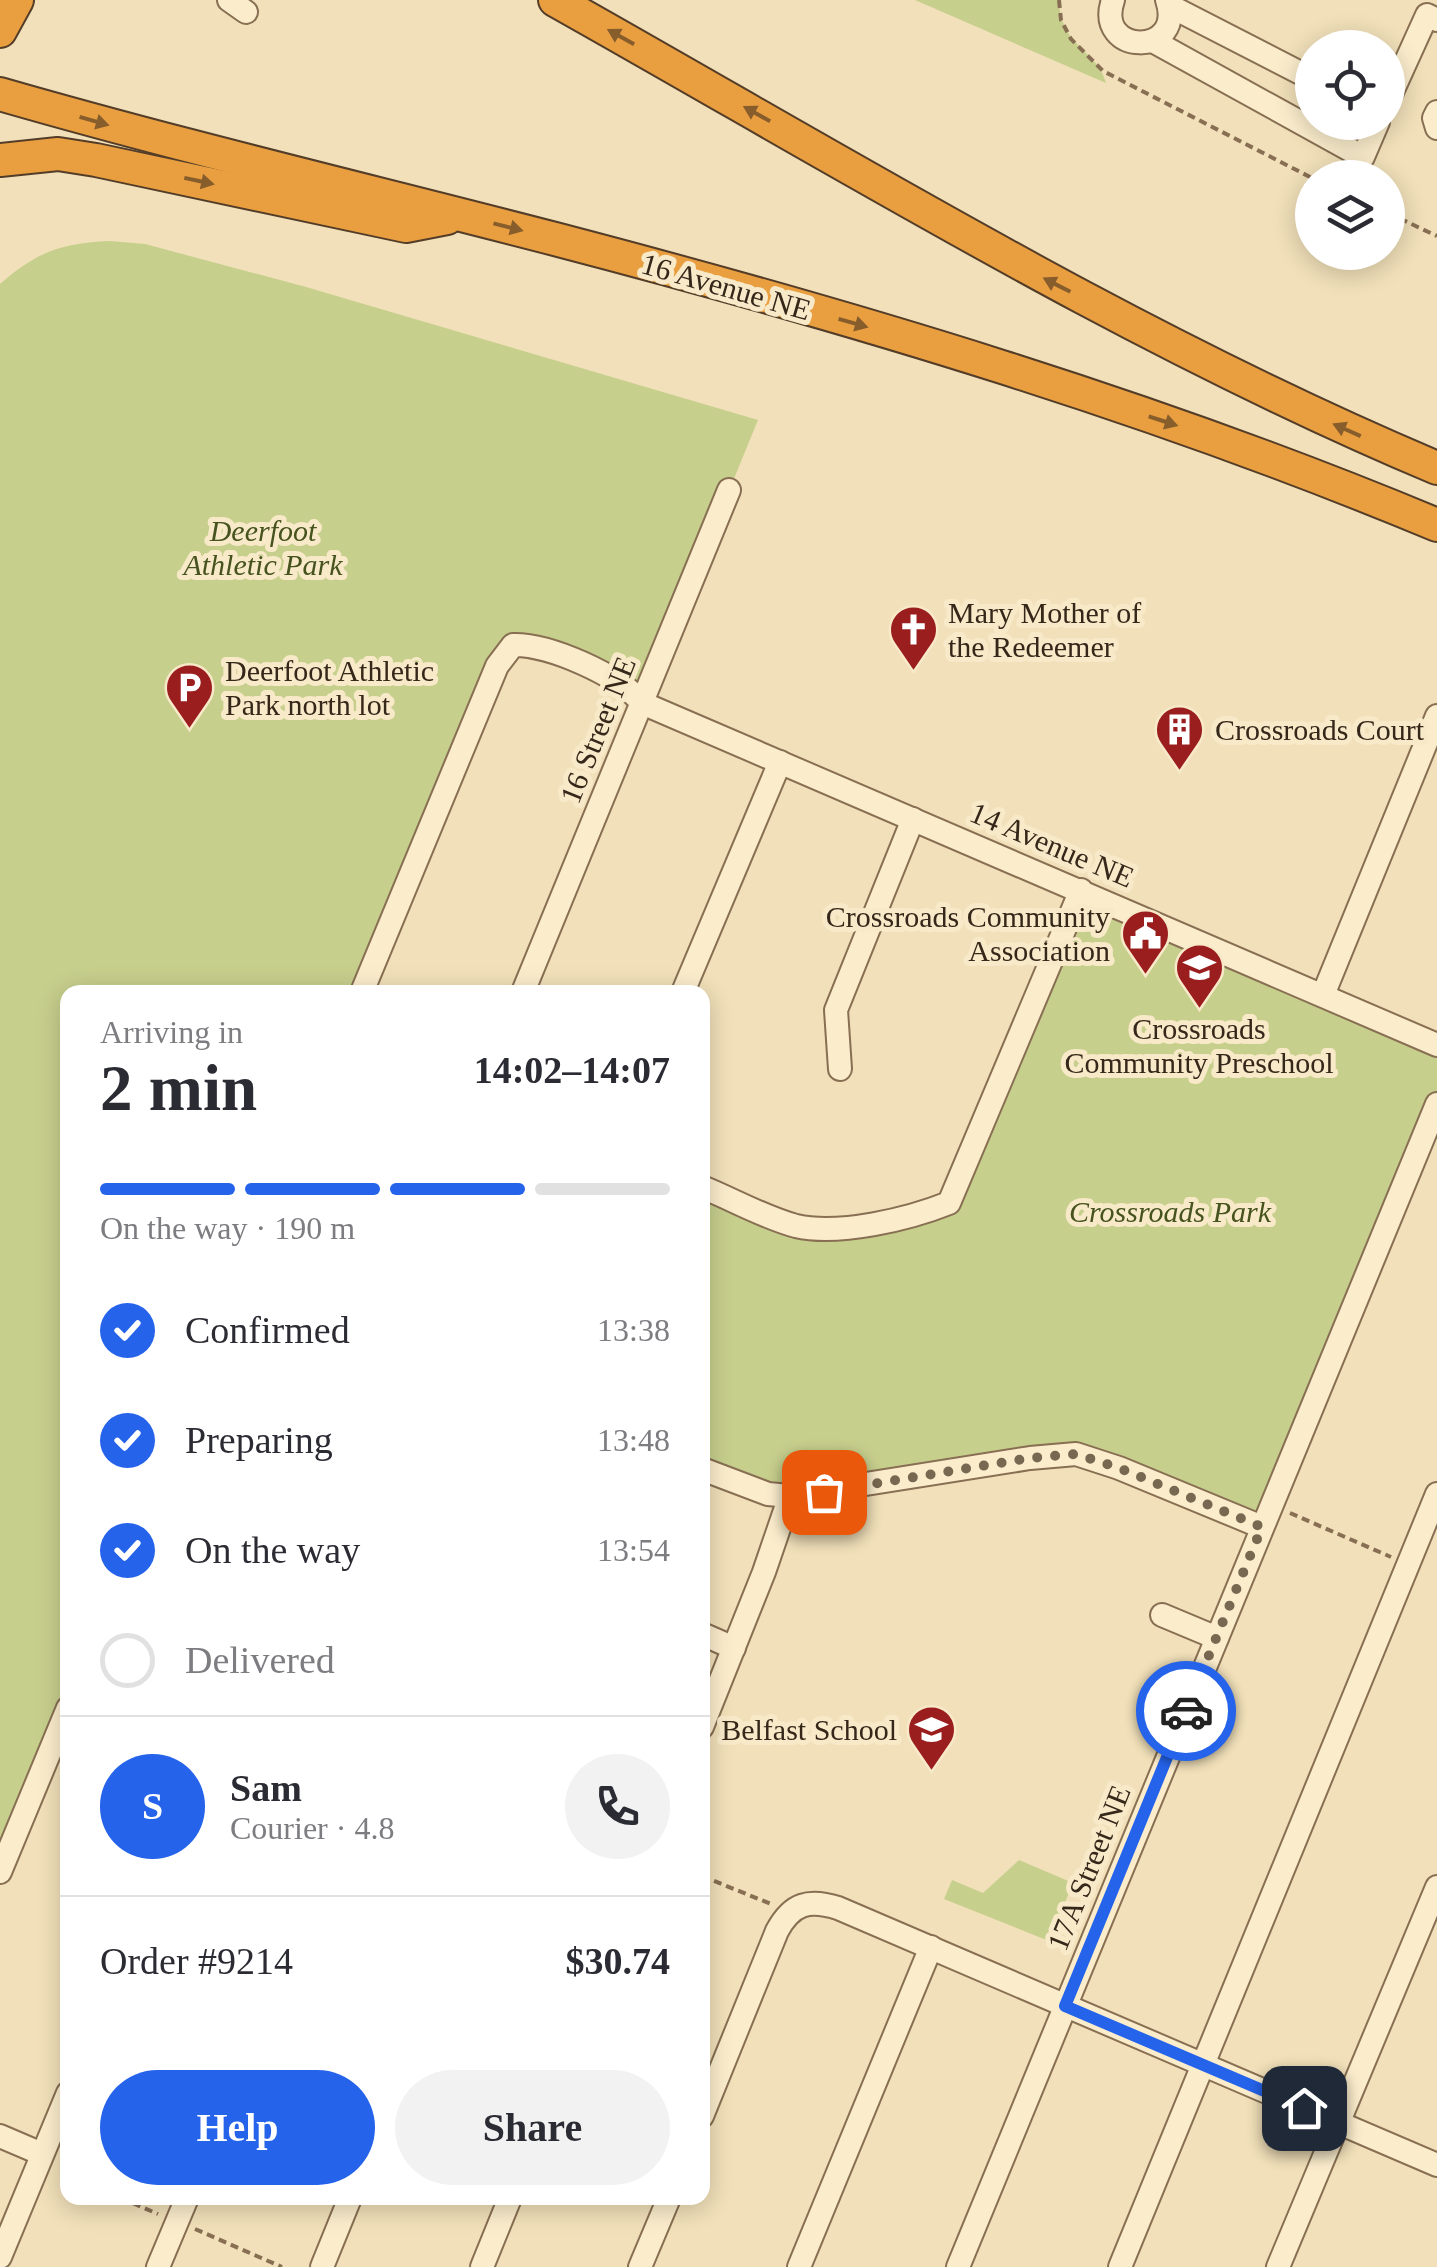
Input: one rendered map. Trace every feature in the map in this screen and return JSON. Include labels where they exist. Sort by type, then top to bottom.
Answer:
[{"type":"highway","points":[[555,0],[1044,279],[1344,430],[1437,468]]},
{"type":"highway","name":"16 Avenue NE","points":[[0,94],[793,306],[1020,374],[1199,434],[1437,525]]},
{"type":"highway","points":[[0,160],[58,154],[96,160],[406,226],[458,215]]},
{"type":"street","points":[[1113,0],[1110,14],[1117,32],[1134,43],[1153,41],[1295,119]]},
{"type":"street","points":[[1153,41],[1168,26],[1168,3],[1295,71]]},
{"type":"street","points":[[1405,64],[1427,15],[1437,20]]},
{"type":"street","points":[[1437,112],[1437,128]]},
{"type":"street","points":[[1332,140],[1363,157],[1370,140]]},
{"type":"street","name":"16 Street NE","points":[[526,985],[729,490]]},
{"type":"street","name":"14 Avenue NE","points":[[365,985],[496,666],[513,645],[532,644],[629,686],[642,703],[1437,1045]]},
{"type":"street","points":[[1323,995],[1437,716]]},
{"type":"street","points":[[686,985],[780,762]]},
{"type":"street","points":[[840,1069],[836,1010],[914,819]]},
{"type":"street","points":[[710,1189],[794,1225],[813,1228],[910,1216],[949,1203],[1082,890]]},
{"type":"street","name":"17A Street NE","points":[[958,2267],[1437,1104]]},
{"type":"street","points":[[710,1472],[754,1490],[790,1496],[1076,1454],[1262,1527]]},
{"type":"street","points":[[1120,2267],[1437,1494]]},
{"type":"street","points":[[710,1708],[790,1496]]},
{"type":"street","points":[[1162,1615],[1216,1638]]},
{"type":"street","points":[[710,1638],[734,1648]]},
{"type":"street","points":[[0,1872],[60,1727]]},
{"type":"street","points":[[1278,2267],[1437,1887]]},
{"type":"street","points":[[710,2096],[777,1931],[798,1907],[838,1908],[1437,2165]]},
{"type":"street","points":[[799,2267],[930,1948]]},
{"type":"street","points":[[0,2257],[60,2112]]},
{"type":"street","points":[[0,2136],[42,2154]]},
{"type":"street","points":[[158,2267],[183,2205]]},
{"type":"street","points":[[322,2267],[347,2205]]},
{"type":"street","points":[[482,2267],[507,2205]]},
{"type":"street","points":[[640,2267],[666,2205]]},
{"type":"path","points":[[1060,0],[1061,20],[1071,39],[1103,71],[1295,169]]},
{"type":"path","points":[[1405,221],[1437,236]]},
{"type":"path","points":[[1272,1505],[1408,1564]]},
{"type":"path","points":[[710,1879],[798,1907]]},
{"type":"path","points":[[137,2205],[282,2267]]},
{"type":"green space","points":[[915,0],[1059,0],[1066,28],[1102,72],[1106,83]]},
{"type":"green space","name":"Deerfoot Athletic Park","points":[[77,244],[145,244],[306,287],[758,420],[642,703],[629,686],[513,645],[365,985],[60,985],[60,1725],[0,1872],[0,284],[50,251]]},
{"type":"green space","name":"Crossroads Park","points":[[1081,890],[1437,1045],[1437,1104],[1262,1527],[1098,1460],[790,1496],[710,1471],[710,1190],[794,1225],[949,1203]]},
{"type":"green space","points":[[1019,1860],[1073,1883],[1049,1941],[944,1899],[952,1880],[983,1893]]},
{"type":"way so far","points":[[824,1492],[1076,1454],[1262,1527],[1186,1711]]},
{"type":"place","name":"Mary Mother of the Redeemer","points":[[913,672]]},
{"type":"place","name":"Deerfoot Athletic Park north lot","points":[[190,730]]},
{"type":"place","name":"Crossroads Court","points":[[1180,772]]},
{"type":"place","name":"Crossroads Community Association","points":[[1145,976]]},
{"type":"place","name":"Crossroads Community Preschool","points":[[1199,1010]]},
{"type":"place","name":"Belfast School","points":[[932,1772]]},
{"type":"route","points":[[1186,1711],[1065,2006],[1304,2108]]}]
